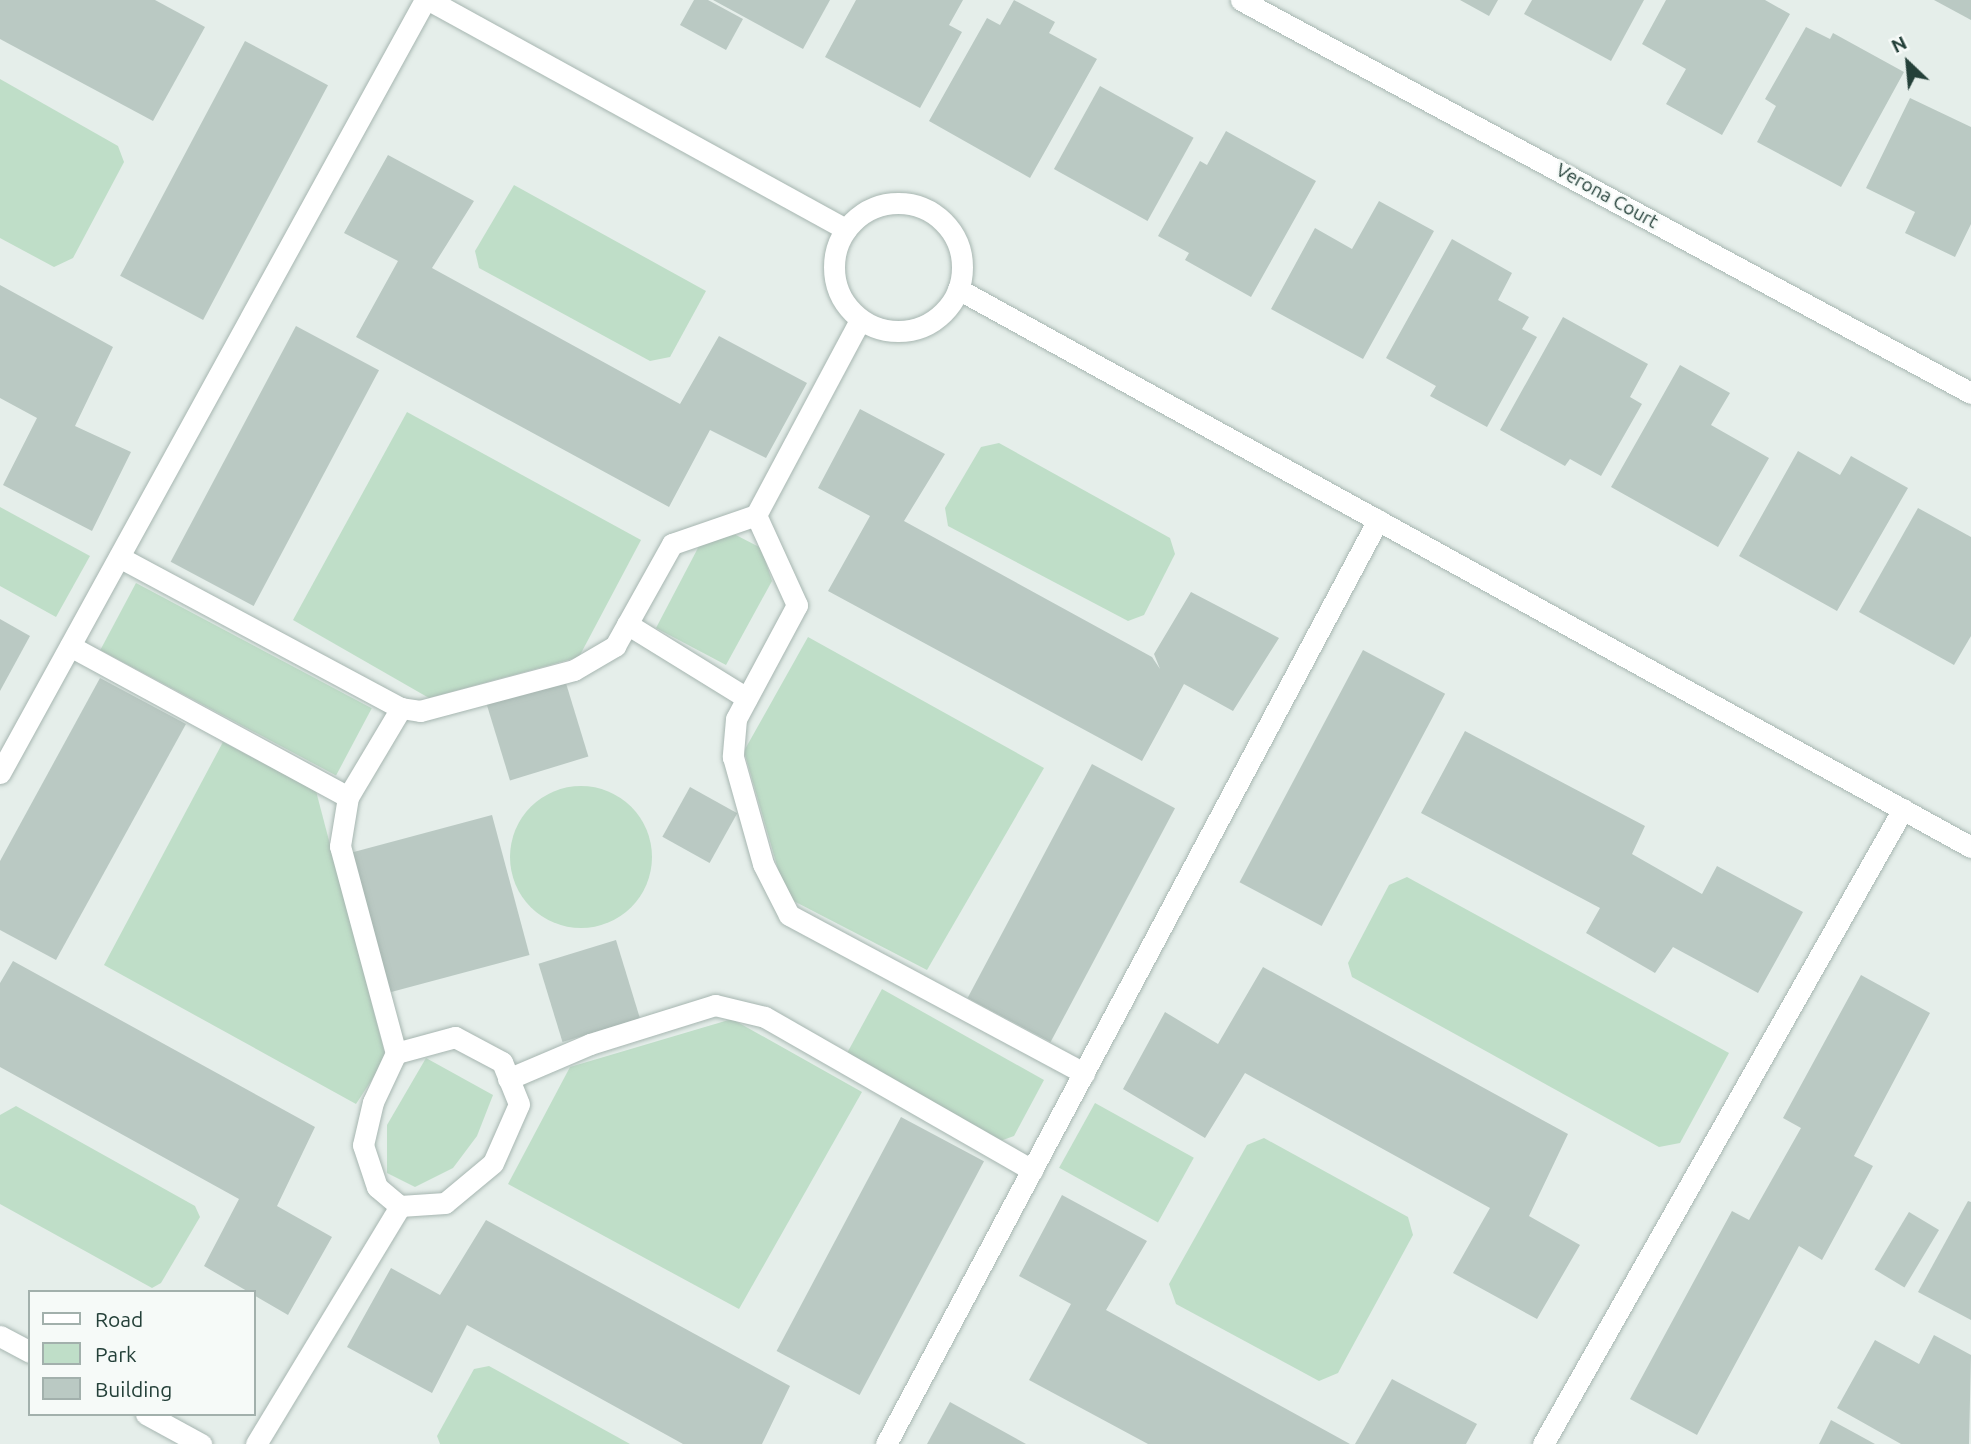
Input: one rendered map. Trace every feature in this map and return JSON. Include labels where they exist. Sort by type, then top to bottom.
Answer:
[{"type":"street","points":[[0,773],[427,0],[846,229]]},
{"type":"street","name":"Verona Court","points":[[1241,0],[1971,393]]},
{"type":"street","points":[[896,202],[919,206],[947,225],[959,244],[962,263],[958,289],[932,322],[910,331],[881,330],[860,320],[836,290],[834,258],[846,229],[874,207],[896,202]]},
{"type":"street","points":[[958,289],[1971,847]]},
{"type":"street","points":[[120,557],[401,708],[420,711],[574,670],[615,646],[672,544],[756,515],[860,320]]},
{"type":"street","points":[[756,515],[797,606],[736,719],[733,757],[763,864],[789,915],[1084,1073]]},
{"type":"street","points":[[886,1444],[1378,520]]},
{"type":"street","points":[[626,624],[747,698]]},
{"type":"street","points":[[70,646],[348,797]]},
{"type":"street","points":[[396,1053],[455,1037],[502,1062],[519,1104],[493,1163],[446,1203],[400,1206],[377,1187],[363,1145],[373,1102],[396,1053],[340,846],[348,797],[401,708]]},
{"type":"street","points":[[1544,1444],[1903,809]]},
{"type":"street","points":[[508,1079],[590,1044],[715,1005],[765,1017],[1032,1170]]},
{"type":"street","points":[[256,1444],[400,1206]]},
{"type":"street","points":[[0,1336],[28,1351]]},
{"type":"street","points":[[150,1416],[201,1444]]},
{"type":"green space","points":[[0,79],[118,146],[124,162],[73,258],[54,267],[0,238]]},
{"type":"green space","points":[[514,185],[706,291],[670,357],[650,361],[479,268],[475,251]]},
{"type":"green space","points":[[407,412],[641,540],[579,657],[429,698],[293,620]]},
{"type":"green space","points":[[999,443],[1170,538],[1175,554],[1144,615],[1128,621],[948,526],[945,508],[981,447]]},
{"type":"green space","points":[[0,507],[90,556],[56,617],[0,586]]},
{"type":"green space","points":[[734,534],[761,548],[772,581],[726,665],[656,628],[699,546]]},
{"type":"green space","points":[[136,583],[372,708],[336,775],[100,650]]},
{"type":"green space","points":[[808,637],[1044,768],[927,970],[786,897],[744,751]]},
{"type":"green space","points":[[223,742],[316,791],[386,1058],[356,1104],[104,965]]},
{"type":"green space","points":[[581,786],[608,791],[631,807],[647,830],[652,857],[647,884],[631,907],[608,923],[581,928],[554,923],[531,907],[515,884],[510,857],[515,830],[531,807],[554,791]]},
{"type":"green space","points":[[1407,877],[1729,1053],[1680,1143],[1659,1147],[1352,977],[1348,963],[1389,885]]},
{"type":"green space","points":[[882,989],[1044,1080],[1014,1136],[1000,1141],[846,1055]]},
{"type":"green space","points":[[732,1019],[862,1092],[739,1309],[508,1184],[570,1067]]},
{"type":"green space","points":[[426,1058],[493,1095],[477,1136],[453,1168],[415,1187],[387,1173],[387,1125]]},
{"type":"green space","points":[[1095,1103],[1194,1158],[1158,1223],[1059,1168]]},
{"type":"green space","points":[[16,1106],[195,1206],[200,1217],[161,1283],[152,1288],[0,1204],[0,1115]]},
{"type":"green space","points":[[1264,1138],[1408,1217],[1413,1235],[1338,1373],[1319,1381],[1176,1304],[1169,1284],[1247,1145]]},
{"type":"green space","points":[[489,1366],[630,1444],[440,1444],[437,1436],[474,1369]]},
{"type":"building","points":[[0,0],[155,0],[205,27],[153,121],[0,39]]},
{"type":"building","points":[[694,0],[708,0],[743,19],[726,50],[680,25]]},
{"type":"building","points":[[713,0],[830,0],[803,49]]},
{"type":"building","points":[[856,0],[963,0],[949,25],[962,32],[920,108],[825,57]]},
{"type":"building","points":[[1014,0],[1055,22],[1049,33],[1097,59],[1030,178],[929,121],[987,18],[1000,25]]},
{"type":"building","points":[[1460,0],[1498,0],[1489,16]]},
{"type":"building","points":[[1532,0],[1644,0],[1611,61],[1524,14]]},
{"type":"building","points":[[1666,0],[1765,0],[1790,14],[1722,135],[1666,104],[1686,69],[1642,44]]},
{"type":"building","points":[[1934,0],[1971,0],[1971,20]]},
{"type":"building","points":[[1806,27],[1830,39],[1833,33],[1904,72],[1841,187],[1757,142],[1776,106],[1765,99]]},
{"type":"building","points":[[245,41],[328,85],[203,320],[120,276]]},
{"type":"building","points":[[1100,86],[1194,138],[1148,221],[1054,169]]},
{"type":"building","points":[[1910,98],[1971,127],[1971,224],[1955,257],[1905,233],[1915,212],[1866,188]]},
{"type":"building","points":[[1226,131],[1316,181],[1251,297],[1185,260],[1189,253],[1158,236],[1200,161],[1207,165]]},
{"type":"building","points":[[388,155],[474,201],[432,268],[680,404],[719,336],[807,383],[766,458],[710,430],[669,507],[356,337],[398,261],[344,233]]},
{"type":"building","points":[[1379,201],[1434,231],[1363,359],[1271,309],[1315,228],[1352,249]]},
{"type":"building","points":[[1452,239],[1512,273],[1498,300],[1529,317],[1522,329],[1537,337],[1487,427],[1430,396],[1436,386],[1386,358]]},
{"type":"building","points":[[0,285],[113,347],[75,426],[131,452],[92,531],[3,485],[37,418],[0,398]]},
{"type":"building","points":[[1563,317],[1648,364],[1630,397],[1642,404],[1601,476],[1570,459],[1565,466],[1500,430]]},
{"type":"building","points":[[296,326],[379,370],[254,606],[171,562]]},
{"type":"building","points":[[1680,365],[1730,393],[1711,425],[1769,458],[1718,547],[1611,487]]},
{"type":"building","points":[[860,409],[945,454],[904,521],[1152,657],[1160,669],[1154,654],[1191,592],[1279,638],[1233,711],[1184,684],[1142,761],[828,591],[870,516],[818,488]]},
{"type":"building","points":[[1798,451],[1840,475],[1851,456],[1908,488],[1837,611],[1739,556]]},
{"type":"building","points":[[1918,508],[1971,537],[1971,636],[1954,665],[1859,612]]},
{"type":"building","points":[[0,619],[30,636],[0,691]]},
{"type":"building","points":[[1363,650],[1445,694],[1322,926],[1240,882]]},
{"type":"building","points":[[100,678],[186,724],[56,960],[0,930],[0,861]]},
{"type":"building","points":[[565,680],[588,757],[510,780],[487,704]]},
{"type":"building","points":[[1465,731],[1645,826],[1632,854],[1702,894],[1717,866],[1803,912],[1758,993],[1673,947],[1655,973],[1586,933],[1600,908],[1421,813]]},
{"type":"building","points":[[1092,764],[1175,808],[1051,1042],[968,998]]},
{"type":"building","points":[[690,787],[737,813],[710,863],[662,837]]},
{"type":"building","points":[[492,815],[530,955],[387,993],[349,853]]},
{"type":"building","points":[[616,940],[640,1018],[563,1042],[539,964]]},
{"type":"building","points":[[13,961],[315,1127],[277,1206],[332,1237],[288,1315],[256,1296],[256,1290],[245,1290],[204,1266],[239,1199],[0,1067],[0,983]]},
{"type":"building","points":[[1263,967],[1568,1134],[1529,1216],[1580,1245],[1537,1319],[1453,1273],[1490,1208],[1245,1073],[1205,1138],[1123,1089],[1165,1012],[1218,1044]]},
{"type":"building","points":[[1861,975],[1930,1013],[1854,1156],[1873,1166],[1822,1260],[1799,1246],[1697,1435],[1630,1399],[1732,1211],[1749,1220],[1801,1128],[1783,1118]]},
{"type":"building","points":[[901,1117],[984,1161],[860,1395],[777,1351]]},
{"type":"building","points":[[1062,1195],[1147,1241],[1106,1310],[1350,1444],[1148,1444],[1029,1380],[1071,1304],[1019,1276]]},
{"type":"building","points":[[1968,1201],[1971,1202],[1971,1320],[1918,1292]]},
{"type":"building","points":[[1909,1212],[1939,1230],[1904,1287],[1874,1269]]},
{"type":"building","points":[[486,1220],[790,1386],[762,1444],[683,1444],[467,1325],[432,1393],[347,1347],[391,1268],[440,1295]]},
{"type":"building","points":[[1934,1335],[1971,1355],[1969,1444],[1901,1444],[1837,1408],[1875,1340],[1919,1364]]},
{"type":"building","points":[[1392,1379],[1477,1424],[1466,1444],[1355,1444]]},
{"type":"building","points":[[950,1402],[1026,1444],[927,1444]]},
{"type":"building","points":[[1831,1420],[1875,1444],[1819,1444]]}]
